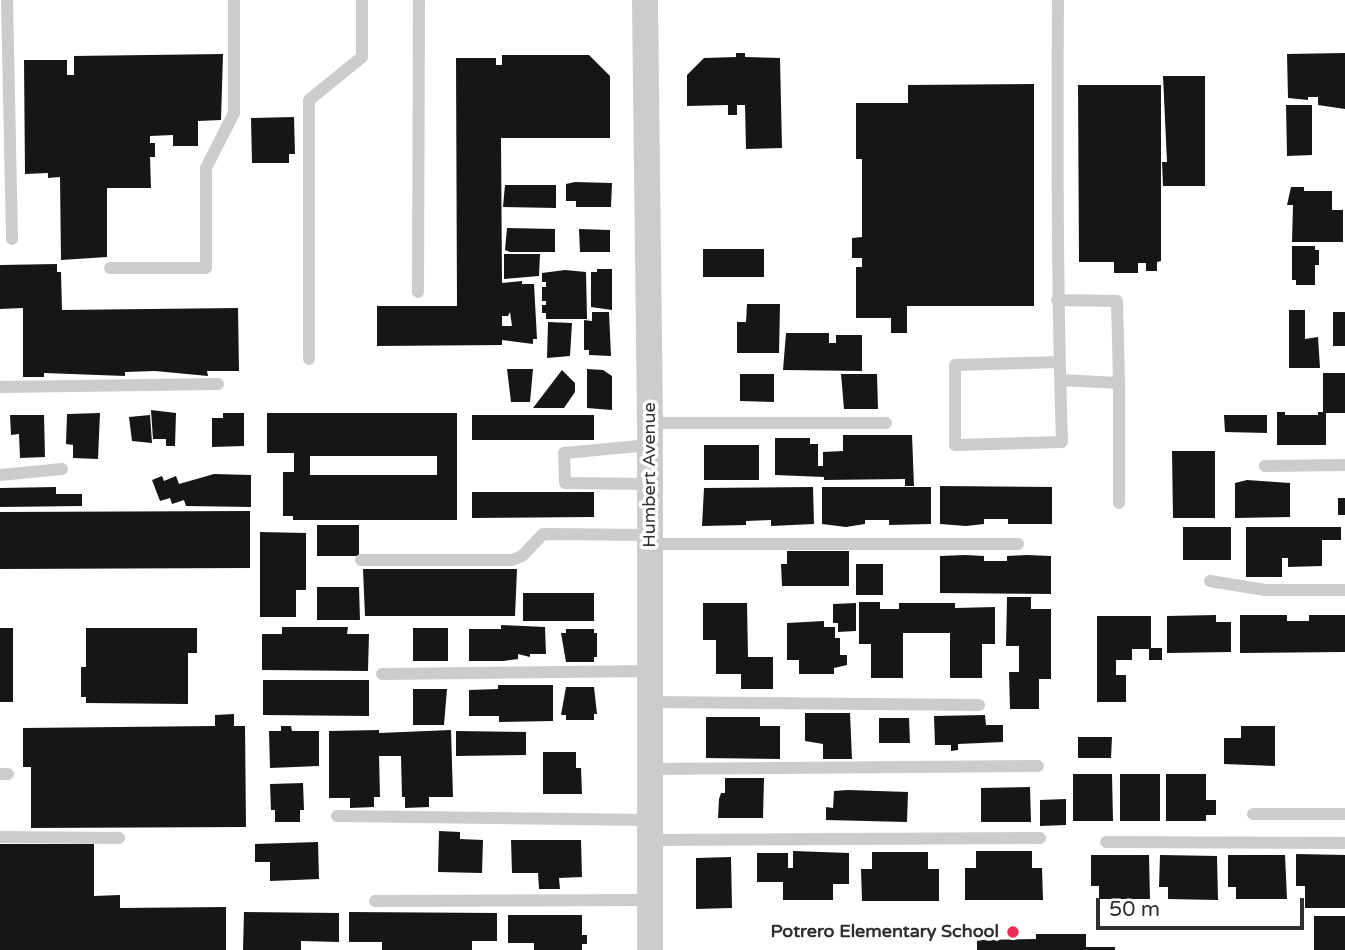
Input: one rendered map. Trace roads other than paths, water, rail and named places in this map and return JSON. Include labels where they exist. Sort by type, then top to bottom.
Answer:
[{"type":"street","name":"Humbert Avenue","points":[[645,0],[650,434],[650,950]]},
{"type":"lane","points":[[7,0],[12,239]]},
{"type":"lane","points":[[110,268],[206,268],[206,168],[234,113],[234,0]]},
{"type":"lane","points":[[309,359],[309,100],[362,57],[362,0]]},
{"type":"lane","points":[[418,292],[419,0]]},
{"type":"lane","points":[[1058,0],[1057,300],[1062,442],[955,445],[955,365],[1059,362]]},
{"type":"lane","points":[[1057,300],[1117,301],[1119,503]]},
{"type":"lane","points":[[1060,380],[1119,383]]},
{"type":"lane","points":[[0,387],[218,384]]},
{"type":"lane","points":[[650,484],[565,483],[564,453],[650,434],[886,423]]},
{"type":"lane","points":[[1265,466],[1345,465]]},
{"type":"lane","points":[[0,475],[62,469]]},
{"type":"lane","points":[[361,560],[512,560],[522,556],[543,534],[650,539],[1018,544]]},
{"type":"lane","points":[[1210,581],[1265,590],[1345,590]]},
{"type":"lane","points":[[382,674],[650,671]]},
{"type":"lane","points":[[649,702],[979,705]]},
{"type":"lane","points":[[649,769],[1038,766]]},
{"type":"lane","points":[[1253,814],[1345,814]]},
{"type":"lane","points":[[337,816],[649,830],[1040,838]]},
{"type":"lane","points":[[0,837],[119,838]]},
{"type":"lane","points":[[1106,842],[1345,843]]},
{"type":"lane","points":[[375,901],[650,900]]},
{"type":"place","name":"Potrero Elementary School","points":[[1013,932]]}]
